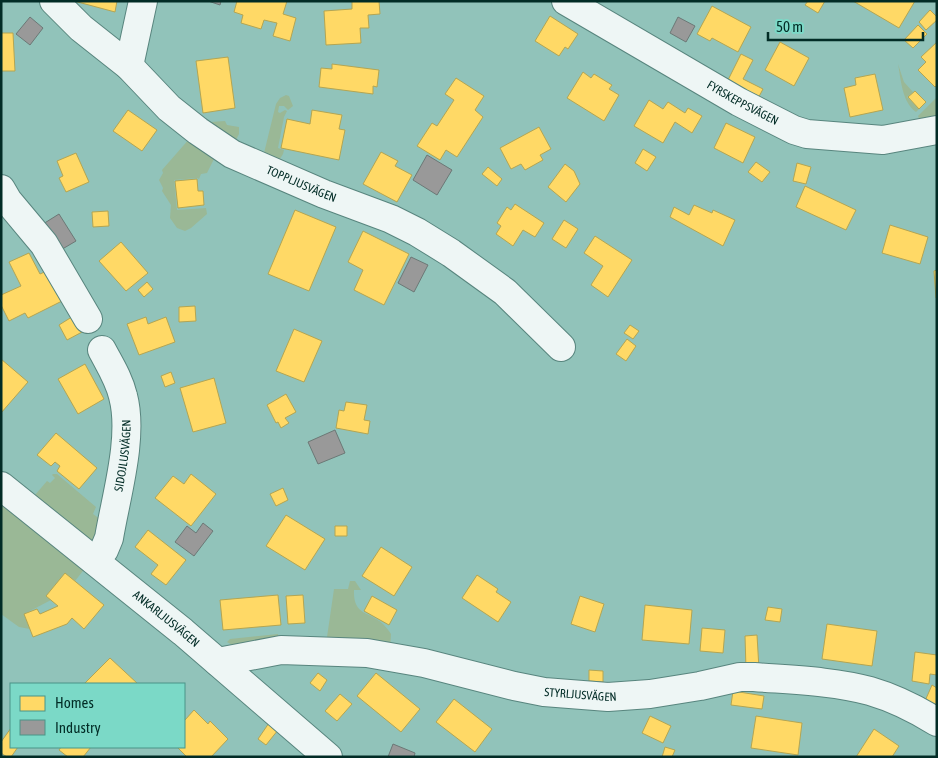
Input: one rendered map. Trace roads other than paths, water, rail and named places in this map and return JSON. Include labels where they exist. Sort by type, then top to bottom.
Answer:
[{"type":"street","name":"TOPPLJUSVÄGEN","points":[[54,1],[81,28],[129,66],[169,108],[198,131],[232,154],[308,188],[391,219],[417,232],[451,253],[505,292],[561,347]]},
{"type":"street","points":[[129,66],[142,1]]},
{"type":"street","name":"FYRSKEPPSVÄGEN","points":[[566,1],[739,102],[794,130],[807,134],[883,140],[937,130]]},
{"type":"street","points":[[1,189],[44,244],[88,319]]},
{"type":"street","name":"SIDOJLUSVÄGEN","points":[[95,561],[104,550],[109,538],[127,430],[123,396],[118,379],[102,350]]},
{"type":"street","name":"ANKARLJUSVÄGEN","points":[[1,486],[218,662],[328,757]]},
{"type":"street","name":"STYRLJUSVÄGEN","points":[[218,662],[281,650],[367,654],[424,663],[544,692],[608,697],[650,694],[754,676],[840,685],[869,691],[912,708],[937,722]]}]
